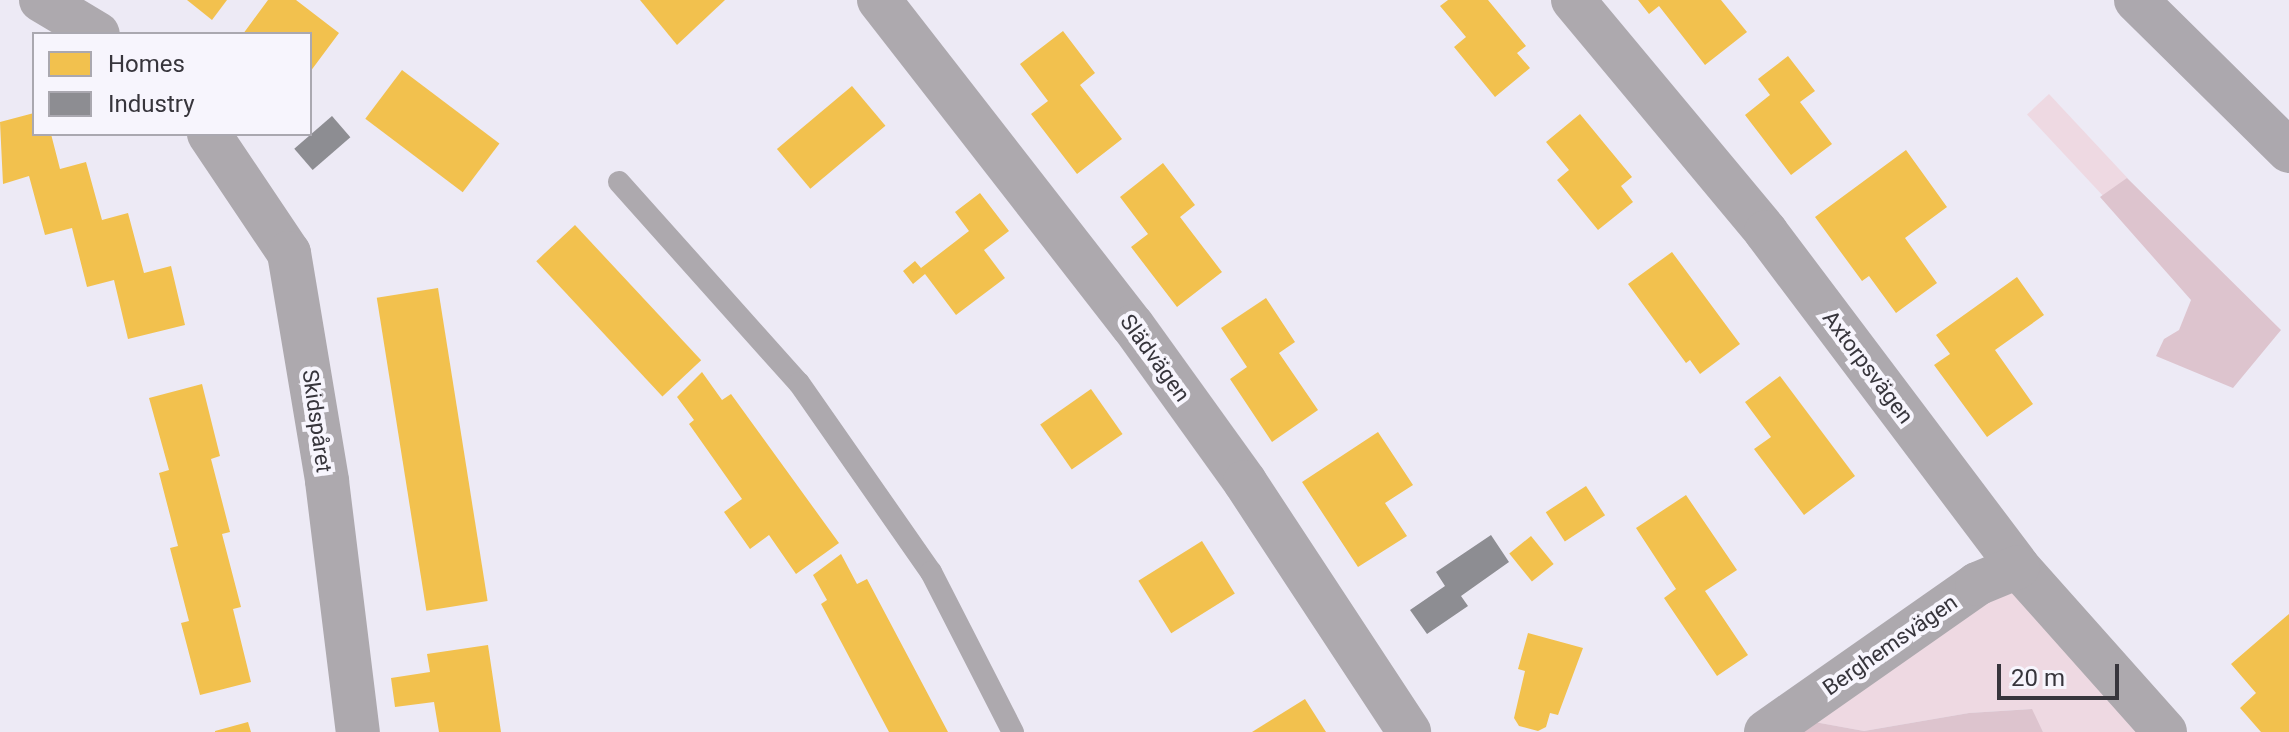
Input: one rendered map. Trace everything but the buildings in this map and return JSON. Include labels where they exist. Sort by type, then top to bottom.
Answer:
[{"type":"street","points":[[41,0],[95,32]]},
{"type":"street","name":"Slädvägen","points":[[879,0],[1133,326],[1245,482],[1409,732]]},
{"type":"street","name":"Axtorpsvägen","points":[[1573,0],[1766,232],[2018,567],[2165,732]]},
{"type":"street","points":[[2136,0],[2289,151]]},
{"type":"street","name":"Skidspåret","points":[[210,136],[289,253],[327,481],[358,732]]},
{"type":"street","name":"Berghemsvägen","points":[[1766,732],[1977,584],[2018,567]]},
{"type":"lane","points":[[619,182],[799,383],[931,572],[1013,732]]},
{"type":"shaded area","points":[[2049,94],[2127,178],[2105,199],[2027,114]]},
{"type":"shaded area","points":[[2127,178],[2281,330],[2233,388],[2156,356],[2164,339],[2179,330],[2191,300],[2100,197]]},
{"type":"shaded area","points":[[2018,567],[2165,732],[2043,732],[2031,709],[1969,713],[1864,731],[1787,717]]},
{"type":"shaded area","points":[[2032,709],[2043,732],[1766,732],[1787,717],[1864,731],[1969,713]]}]
